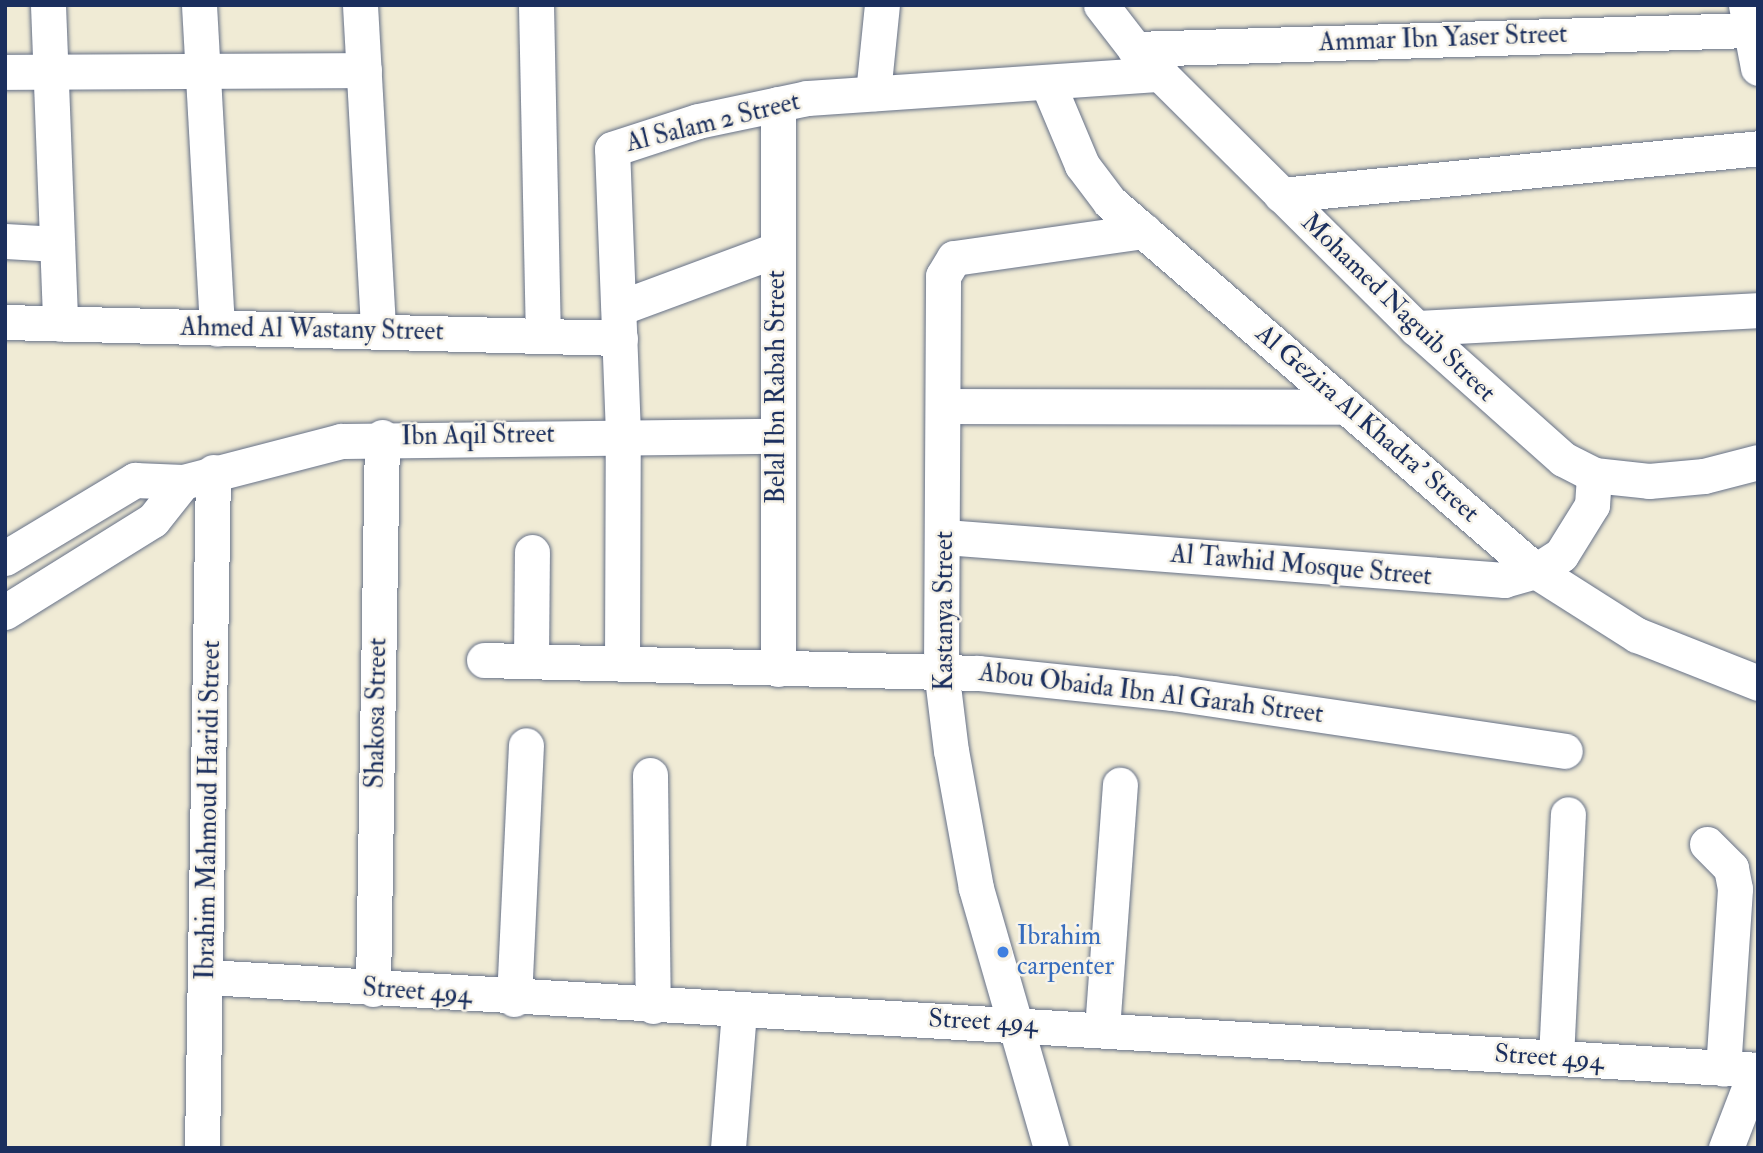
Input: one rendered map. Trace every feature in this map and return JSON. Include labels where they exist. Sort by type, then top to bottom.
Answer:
[{"type":"street","points":[[48,5],[60,324]]},
{"type":"street","points":[[199,5],[217,328]]},
{"type":"street","points":[[360,5],[378,332]]},
{"type":"street","points":[[536,5],[543,336]]},
{"type":"street","points":[[873,93],[882,5]]},
{"type":"street","name":"Mohamed Naguib Street","points":[[1101,5],[1135,49],[1416,328],[1534,438],[1594,475],[1649,481],[1704,476],[1758,462]]},
{"type":"street","points":[[1748,18],[1758,68]]},
{"type":"street","name":"Ammar Ibn Yaser Street","points":[[1135,49],[1748,18]]},
{"type":"street","points":[[5,72],[364,70]]},
{"type":"street","name":"Al Salam 2 Street","points":[[622,664],[623,434],[612,149],[778,104],[873,93],[1048,84],[1161,74]]},
{"type":"street","name":"Al Gezira Al Khadra' Street","points":[[1048,84],[1083,165],[1144,232],[1536,571],[1637,635],[1758,683]]},
{"type":"street","name":"Belal Ibn Rabah Street","points":[[778,104],[778,669]]},
{"type":"street","points":[[1282,195],[1758,148]]},
{"type":"street","name":"Kastanya Street","points":[[1051,1148],[961,820],[941,670],[947,262],[1144,232]]},
{"type":"street","points":[[5,241],[57,244]]},
{"type":"street","points":[[619,323],[776,250]]},
{"type":"street","points":[[1416,328],[1758,310]]},
{"type":"street","name":"Ahmed Al Wastany Street","points":[[5,323],[543,336],[619,323]]},
{"type":"street","points":[[944,406],[1346,407]]},
{"type":"street","name":"Ibn Aqil Street","points":[[5,558],[113,489],[159,477],[198,477],[301,448],[382,437],[623,434],[778,436]]},
{"type":"street","name":"Shakosa Street","points":[[373,989],[382,437]]},
{"type":"street","points":[[1536,571],[1581,532],[1594,475]]},
{"type":"street","points":[[5,612],[153,520],[198,477]]},
{"type":"street","name":"Ibrahim Mahmoud Haridi Street","points":[[198,477],[208,977],[202,1148]]},
{"type":"street","name":"Al Tawhid Mosque Street","points":[[945,537],[1468,580],[1536,571]]},
{"type":"street","points":[[531,661],[532,552]]},
{"type":"street","name":"Abou Obaida Ibn Al Garah Street","points":[[484,660],[778,669],[941,670],[1173,693],[1564,751]]},
{"type":"street","points":[[514,999],[526,745]]},
{"type":"street","points":[[650,775],[653,1006]]},
{"type":"street","points":[[1102,1029],[1121,785]]},
{"type":"street","points":[[1556,1058],[1568,814]]},
{"type":"street","points":[[1707,844],[1731,868],[1735,889],[1746,1070],[1726,1148]]},
{"type":"street","name":"Street 494","points":[[208,977],[514,999],[1016,1023],[1746,1070]]},
{"type":"street","points":[[728,1148],[739,1010]]},
{"type":"place","name":"Ibrahim carpenter","points":[[1003,952]]}]
